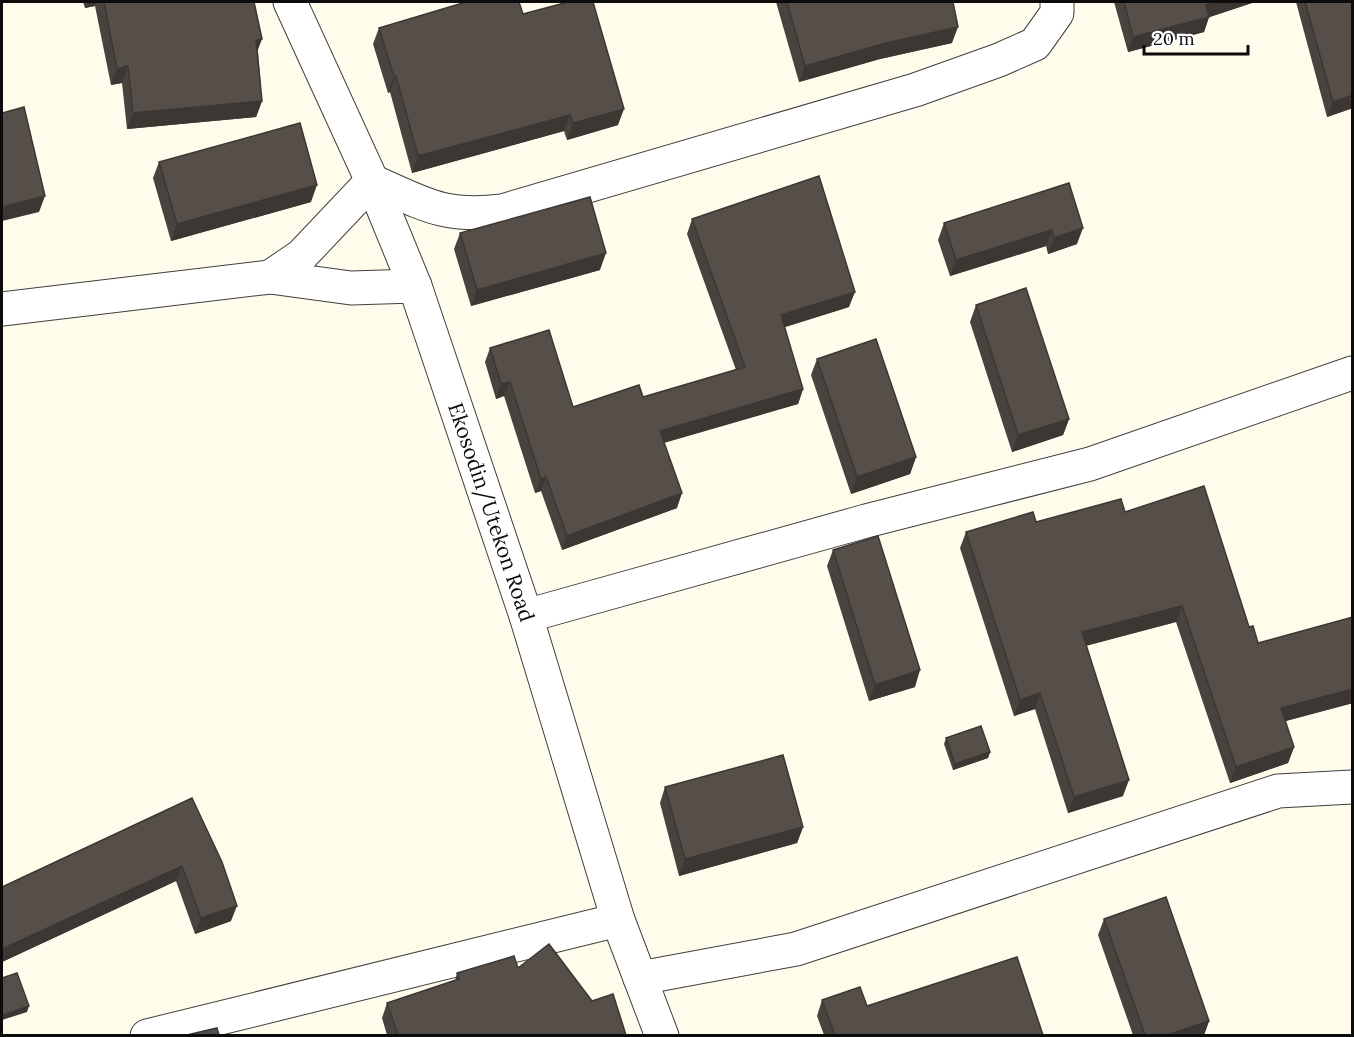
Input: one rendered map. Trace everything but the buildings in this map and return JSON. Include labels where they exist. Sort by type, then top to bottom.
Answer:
[{"type":"street","name":"Ekosodin/Utekon Road","points":[[290,2],[372,181],[415,286],[526,616],[618,920],[662,1035]]},
{"type":"street","points":[[270,277],[302,256],[372,181],[436,210],[470,215],[502,211],[915,90],[999,60],[1035,44],[1057,14],[1057,2]]},
{"type":"street","points":[[2,309],[270,277],[351,288],[415,286]]},
{"type":"street","points":[[526,616],[877,518],[1090,464],[1353,373]]},
{"type":"street","points":[[640,978],[796,949],[1278,791],[1353,787]]},
{"type":"street","points":[[147,1035],[618,920]]}]
